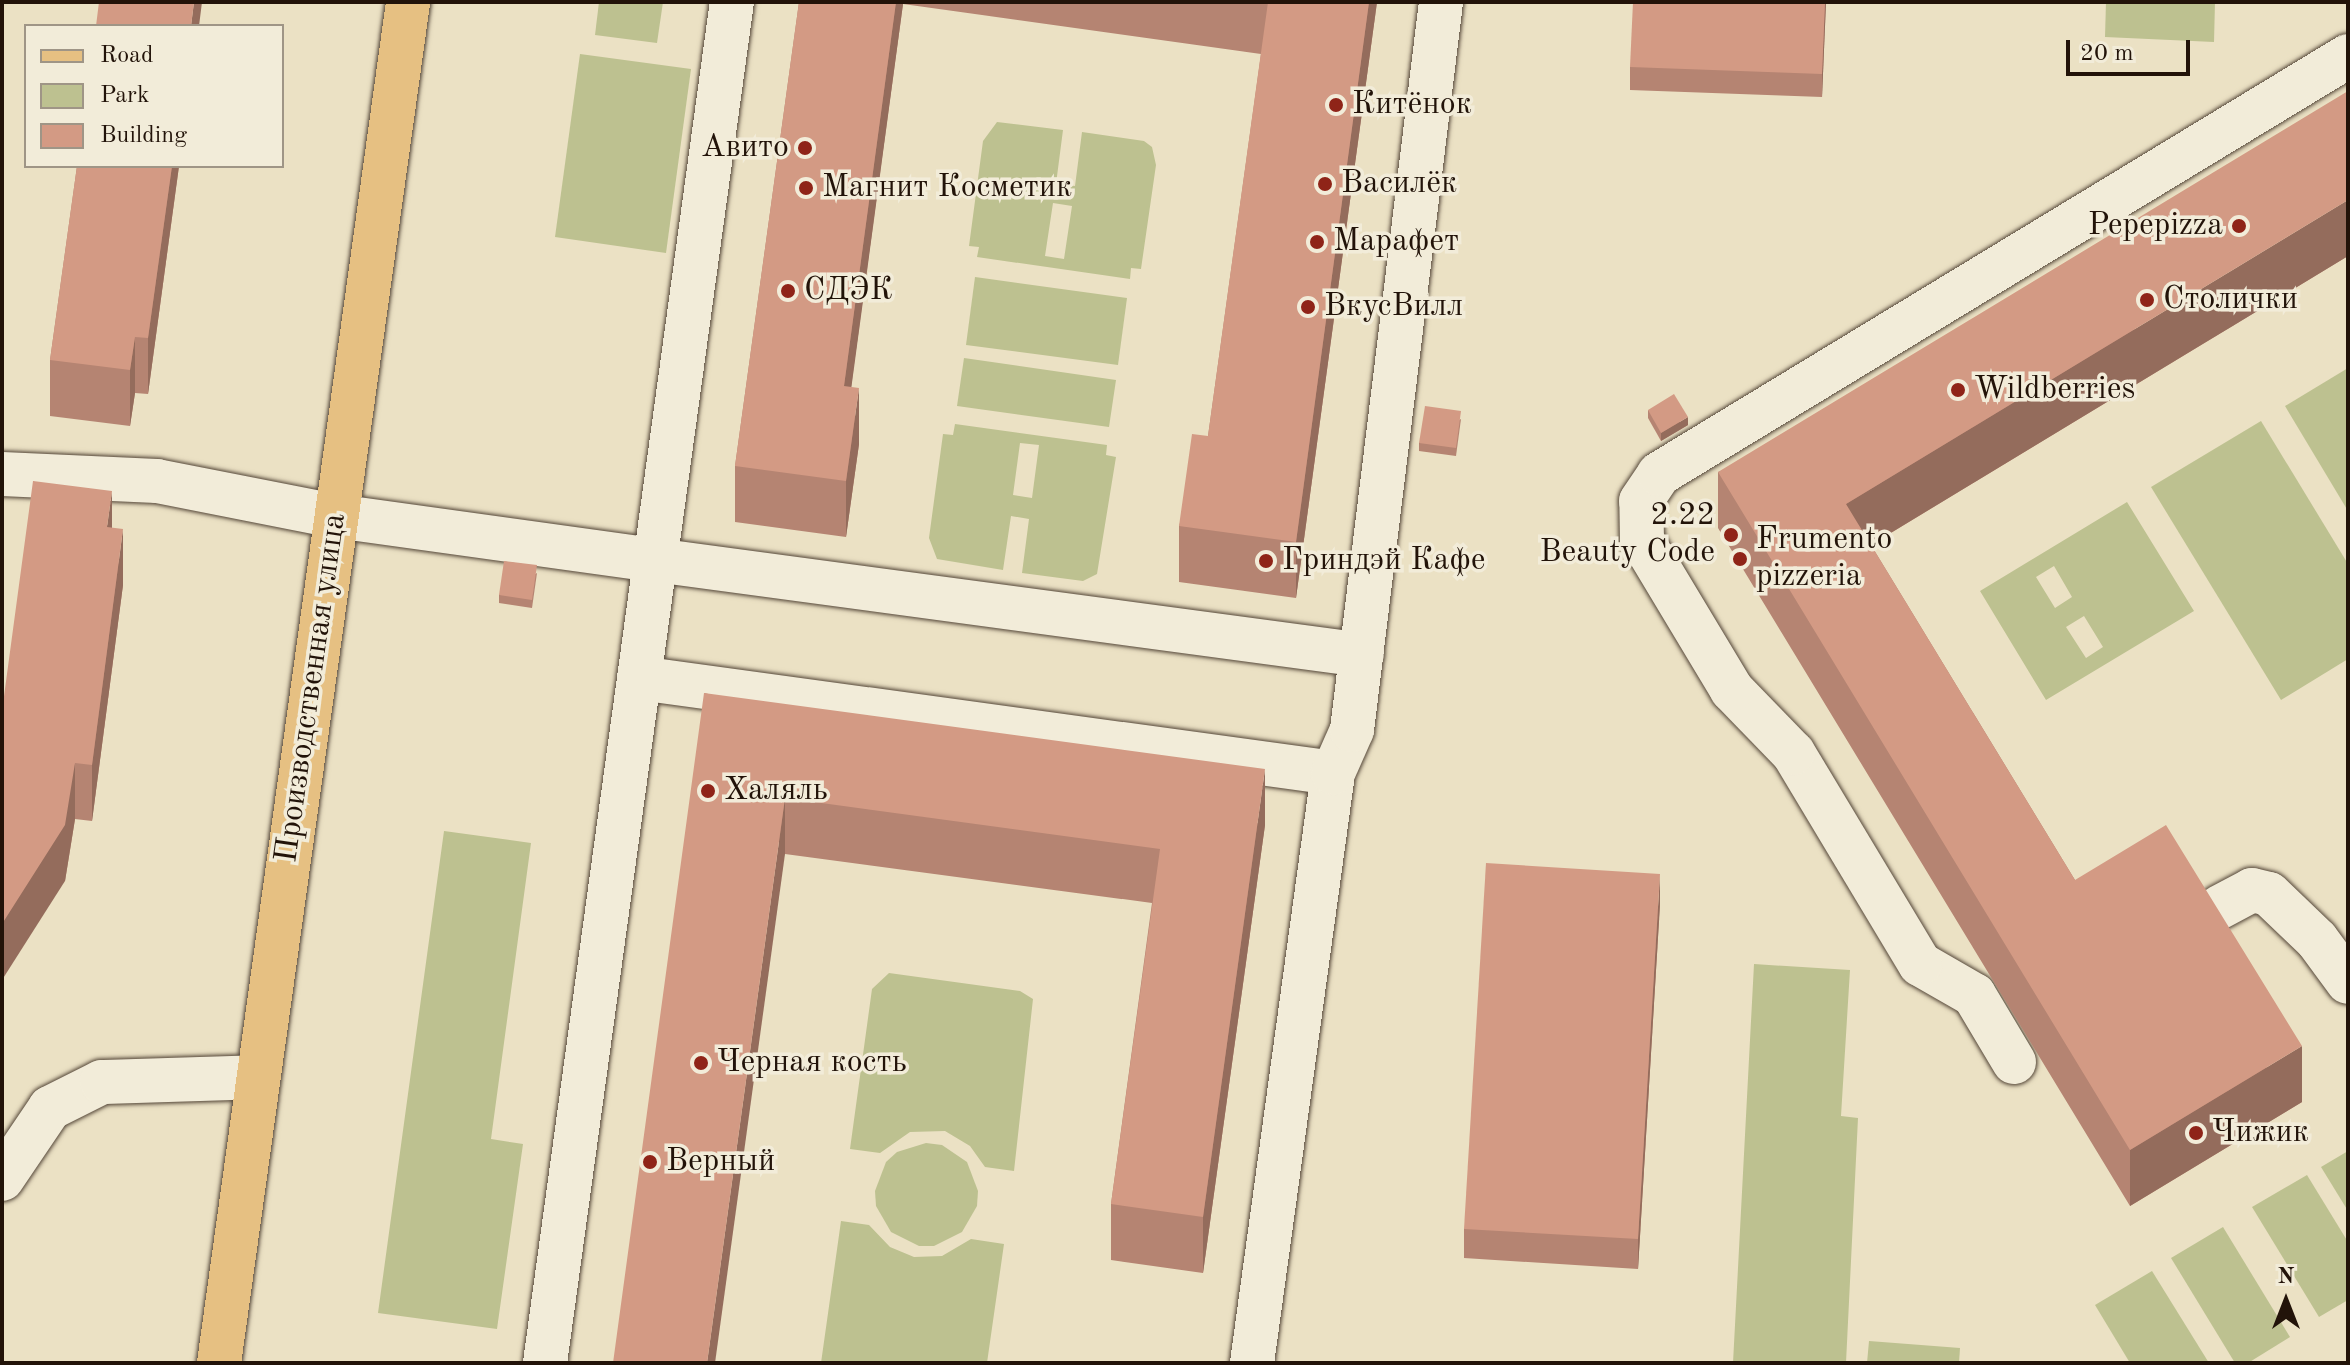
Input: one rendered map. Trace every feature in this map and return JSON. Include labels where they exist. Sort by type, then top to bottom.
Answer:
[{"type":"main road","name":"Производственная улица","points":[[219,1363],[408,2]]},
{"type":"street","points":[[545,1363],[732,2]]},
{"type":"street","points":[[1252,1363],[1333,773],[1352,730],[1441,2]]},
{"type":"street","points":[[2014,1062],[1974,995],[1920,964],[1793,753],[1732,690],[1642,540],[1641,501],[1659,474],[2348,56]]},
{"type":"street","points":[[2,474],[157,481],[336,516],[1362,655]]},
{"type":"street","points":[[639,678],[1333,773]]},
{"type":"street","points":[[2220,907],[2252,890],[2269,894],[2317,940],[2348,982]]},
{"type":"street","points":[[2,1179],[50,1108],[102,1082],[258,1077]]},
{"type":"green space","points":[[599,2],[663,2],[657,43],[595,35]]},
{"type":"green space","points":[[2106,2],[2215,2],[2214,42],[2105,37]]},
{"type":"green space","points":[[580,54],[691,69],[666,253],[555,237]]},
{"type":"green space","points":[[997,122],[1063,130],[1056,184],[1075,186],[1082,132],[1144,141],[1152,147],[1156,165],[1141,269],[1131,268],[1130,279],[977,257],[979,247],[969,246],[983,141]],"holes":[[[1053,203],[1072,206],[1064,259],[1045,256]]]},
{"type":"green space","points":[[975,277],[1127,298],[1118,365],[966,345]]},
{"type":"green space","points":[[964,358],[1116,380],[1109,427],[957,406]]},
{"type":"green space","points":[[2348,368],[2348,511],[2285,406]]},
{"type":"green space","points":[[2261,421],[2348,564],[2348,659],[2281,700],[2151,487]]},
{"type":"green space","points":[[955,424],[1107,445],[1106,455],[1116,457],[1097,574],[1083,581],[1022,573],[1029,519],[1011,516],[1003,570],[937,559],[929,538],[943,434],[953,435]],"holes":[[[1020,443],[1039,445],[1032,498],[1013,495]]]},
{"type":"green space","points":[[2127,502],[2194,611],[2046,700],[1980,591]],"holes":[[[2054,566],[2072,597],[2055,608],[2036,577]],[[2084,616],[2103,647],[2086,658],[2066,627]]]},
{"type":"green space","points":[[444,831],[531,843],[491,1139],[523,1144],[497,1329],[378,1313]]},
{"type":"green space","points":[[1754,964],[1850,970],[1841,1116],[1858,1118],[1846,1363],[1733,1363]]},
{"type":"green space","points":[[889,973],[1020,991],[1033,999],[1014,1171],[985,1167],[970,1146],[945,1131],[910,1132],[880,1153],[850,1149],[872,989]]},
{"type":"green space","points":[[926,1143],[942,1145],[967,1162],[978,1191],[977,1206],[962,1232],[934,1246],[919,1246],[891,1232],[876,1206],[875,1191],[886,1162],[897,1152]]},
{"type":"green space","points":[[2348,1151],[2348,1211],[2321,1167]]},
{"type":"green space","points":[[2307,1175],[2348,1242],[2348,1300],[2319,1317],[2252,1207]]},
{"type":"green space","points":[[841,1221],[869,1225],[890,1247],[914,1257],[942,1256],[971,1239],[1004,1244],[987,1363],[821,1363]]},
{"type":"green space","points":[[2223,1227],[2290,1337],[2248,1363],[2235,1363],[2171,1258]]},
{"type":"green space","points":[[2152,1271],[2209,1363],[2130,1363],[2095,1305]]},
{"type":"green space","points":[[1869,1341],[1960,1348],[1959,1363],[1867,1363]]},
{"type":"building","points":[[99,2],[194,2],[191,24],[96,24]]},
{"type":"building","points":[[799,2],[896,2],[844,386],[859,388],[846,481],[735,466]]},
{"type":"building","points":[[1268,2],[1369,2],[1296,542],[1179,526],[1192,434],[1208,436]]},
{"type":"building","points":[[1633,2],[1825,2],[1822,74],[1630,67]]},
{"type":"building","points":[[2348,91],[2348,200],[1846,504],[2075,880],[2166,825],[2302,1046],[2130,1150],[1718,472]]},
{"type":"building","points":[[77,168],[172,168],[148,338],[135,337],[130,370],[50,360]]},
{"type":"building","points":[[1674,394],[1688,417],[1661,433],[1648,410]]},
{"type":"building","points":[[1425,406],[1461,411],[1456,448],[1419,443]]},
{"type":"building","points":[[33,481],[112,491],[107,527],[123,529],[92,765],[75,763],[65,825],[2,924],[2,711]]},
{"type":"building","points":[[504,561],[537,565],[532,600],[499,595]]},
{"type":"building","points":[[704,693],[1265,769],[1203,1217],[1111,1204],[1160,849],[785,798],[707,1363],[613,1363]]},
{"type":"building","points":[[1486,863],[1660,874],[1638,1239],[1464,1229]]},
{"type":"place","name":"Китёнок","points":[[1336,105]]},
{"type":"place","name":"Авито","points":[[805,148]]},
{"type":"place","name":"Василёк","points":[[1325,184]]},
{"type":"place","name":"Магнит Косметик","points":[[806,188]]},
{"type":"place","name":"Pepepizza","points":[[2239,226]]},
{"type":"place","name":"Марафет","points":[[1317,242]]},
{"type":"place","name":"СДЭК","points":[[788,291]]},
{"type":"place","name":"Столички","points":[[2147,300]]},
{"type":"place","name":"ВкусВилл","points":[[1308,307]]},
{"type":"place","name":"Wildberries","points":[[1958,390]]},
{"type":"place","name":"2.22 Beauty Code","points":[[1731,535]]},
{"type":"place","name":"Frumento pizzeria","points":[[1740,559]]},
{"type":"place","name":"Гриндэй Кафе","points":[[1266,561]]},
{"type":"place","name":"Халяль","points":[[708,791]]},
{"type":"place","name":"Черная кость","points":[[701,1063]]},
{"type":"place","name":"Чижик","points":[[2196,1133]]},
{"type":"place","name":"Верный","points":[[650,1162]]}]
